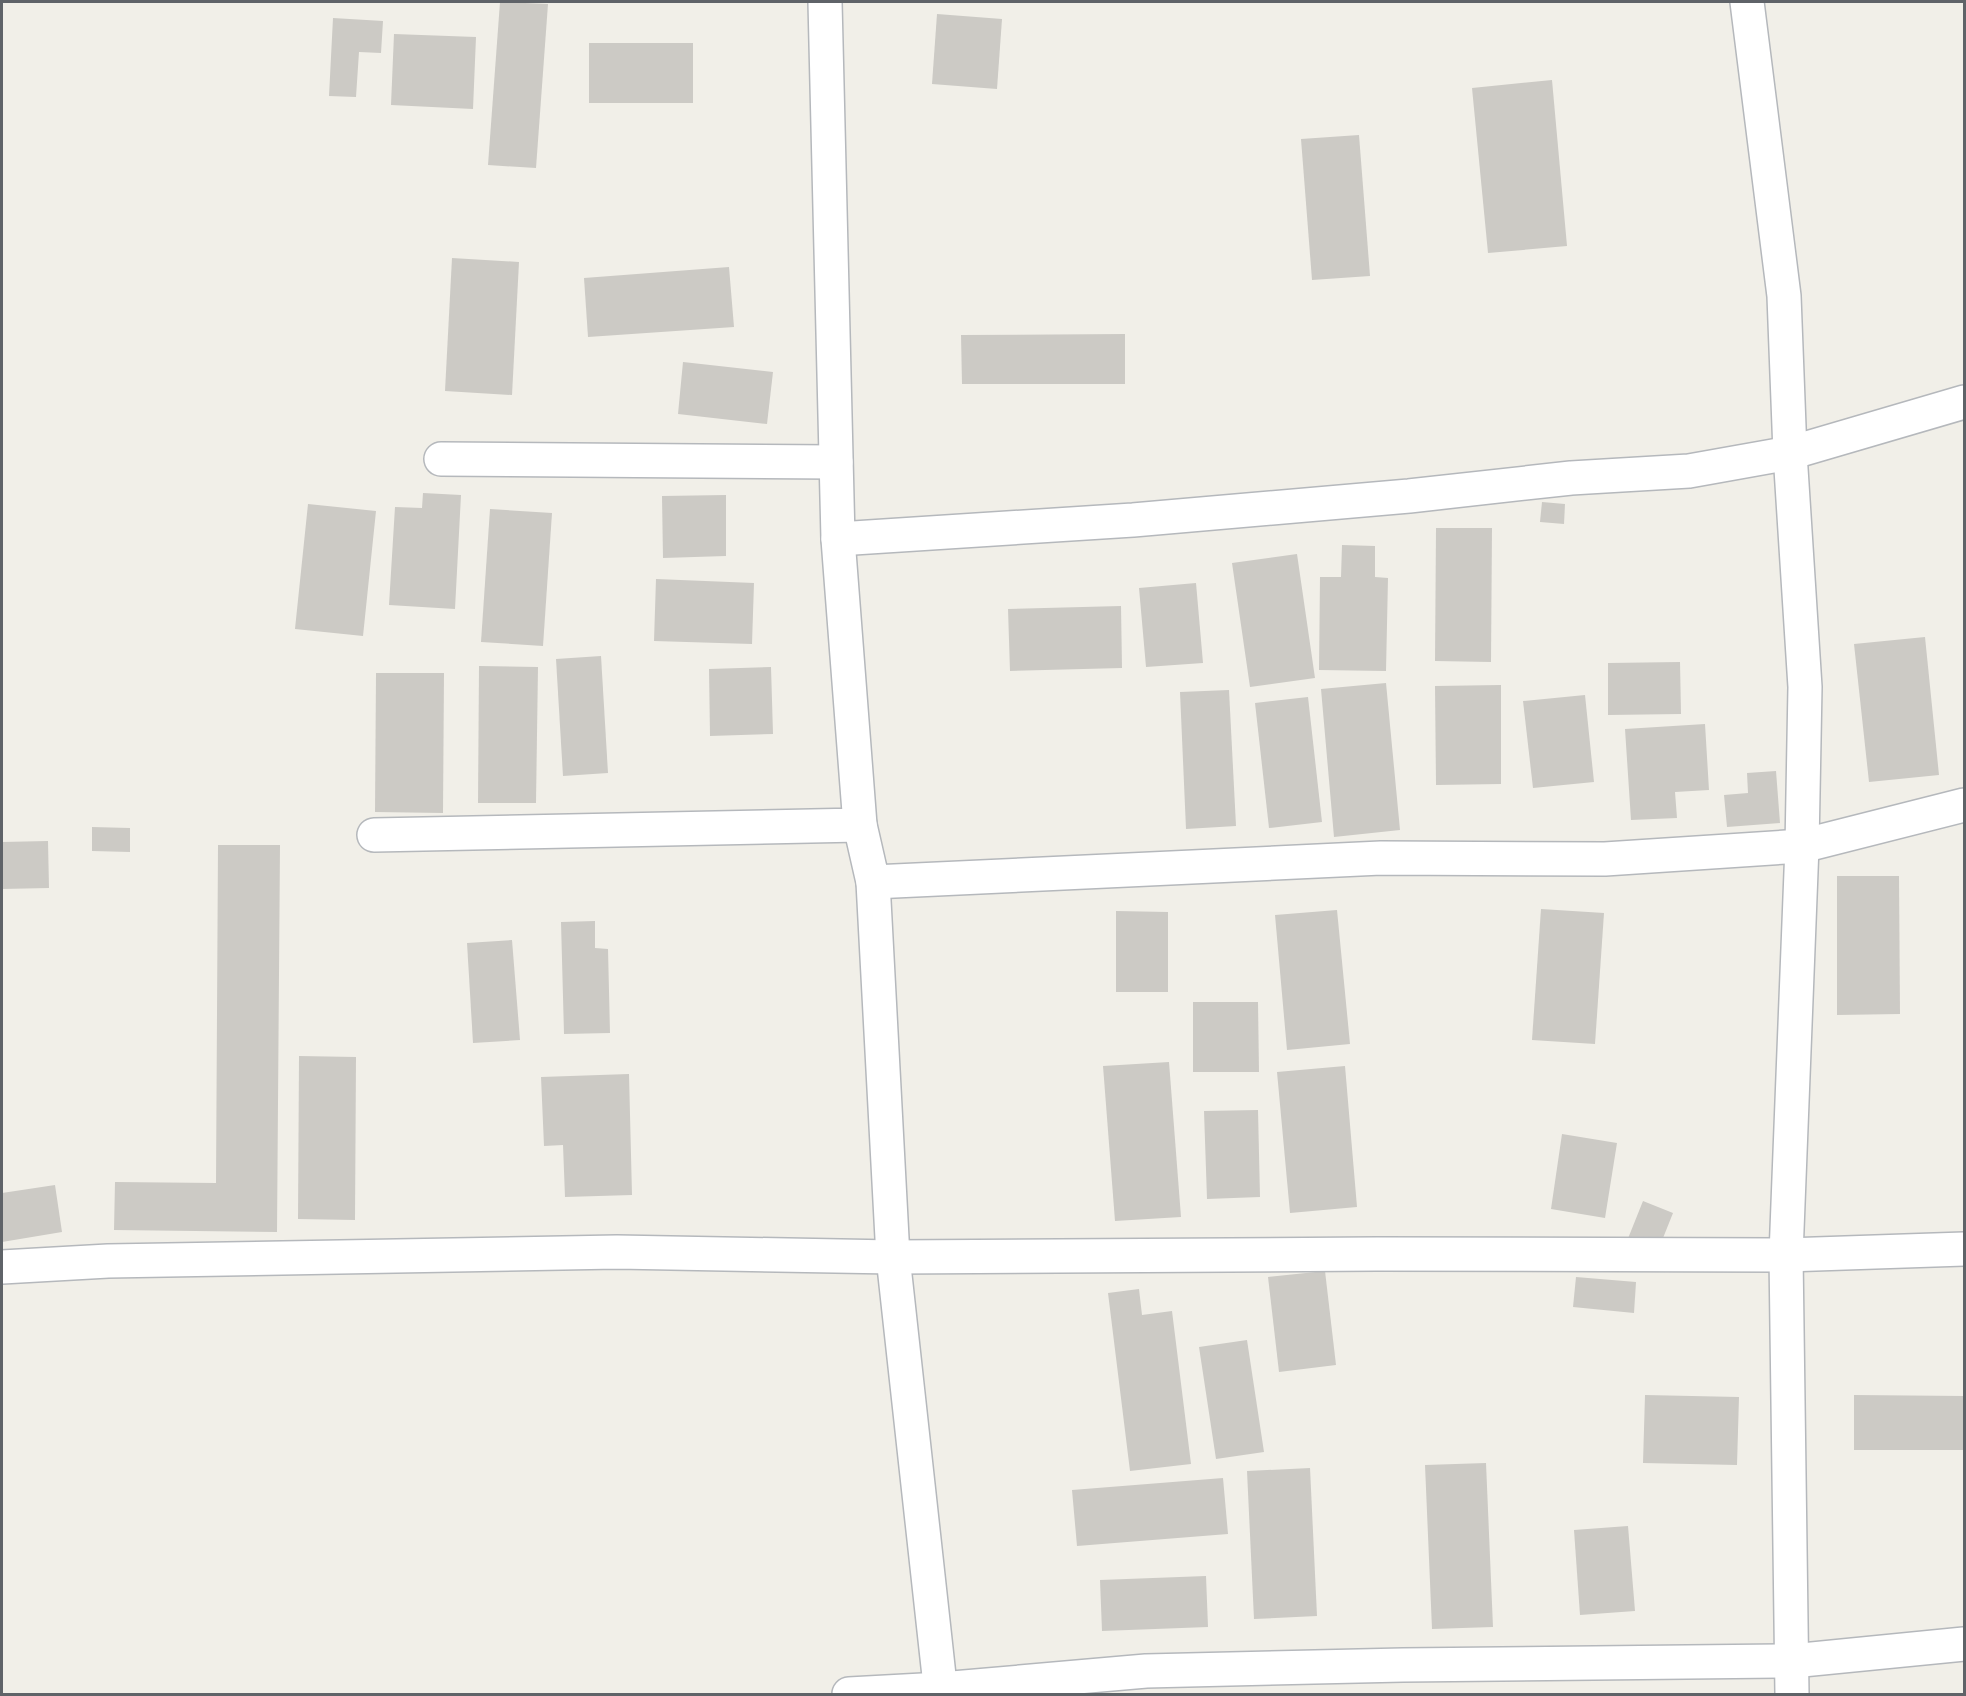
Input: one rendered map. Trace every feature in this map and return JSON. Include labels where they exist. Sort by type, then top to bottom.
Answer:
[{"type":"street","points":[[825,2],[838,539],[860,825],[873,882],[893,1257],[941,1692]]},
{"type":"street","points":[[1747,2],[1784,296],[1790,453],[1805,687],[1802,846],[1786,1255],[1792,1695]]},
{"type":"street","points":[[838,539],[1133,520],[1409,496],[1571,478],[1689,471],[1790,453],[1965,402]]},
{"type":"street","points":[[441,459],[836,462]]},
{"type":"street","points":[[873,882],[1381,858],[1605,859],[1802,846],[1965,805]]},
{"type":"street","points":[[374,835],[860,825]]},
{"type":"street","points":[[2,1267],[108,1261],[617,1252],[893,1257],[1377,1254],[1786,1255],[1965,1249]]},
{"type":"street","points":[[849,1695],[941,1692],[1146,1671],[1403,1665],[1792,1661],[1965,1644]]},
{"type":"building","points":[[500,2],[548,4],[536,168],[488,165]]},
{"type":"building","points":[[937,14],[1002,19],[997,89],[932,84]]},
{"type":"building","points":[[333,18],[383,21],[381,53],[359,52],[356,97],[329,96]]},
{"type":"building","points":[[394,34],[476,37],[473,109],[391,105]]},
{"type":"building","points":[[589,43],[693,43],[693,103],[589,103]]},
{"type":"building","points":[[1552,80],[1567,246],[1488,253],[1472,88]]},
{"type":"building","points":[[1359,135],[1370,276],[1312,280],[1301,139]]},
{"type":"building","points":[[452,258],[519,262],[512,395],[445,391]]},
{"type":"building","points":[[729,267],[734,327],[588,337],[584,278]]},
{"type":"building","points":[[1125,334],[1125,384],[962,384],[961,335]]},
{"type":"building","points":[[683,362],[773,372],[767,424],[678,414]]},
{"type":"building","points":[[423,493],[461,495],[455,609],[389,605],[395,507],[422,508]]},
{"type":"building","points":[[726,495],[726,556],[663,558],[662,496]]},
{"type":"building","points":[[1542,502],[1565,504],[1564,524],[1540,522]]},
{"type":"building","points":[[308,504],[376,511],[363,636],[295,629]]},
{"type":"building","points":[[490,509],[552,513],[543,646],[481,642]]},
{"type":"building","points":[[1436,528],[1492,528],[1491,662],[1435,661]]},
{"type":"building","points":[[1342,545],[1375,546],[1375,577],[1388,578],[1386,671],[1319,670],[1320,577],[1341,577]]},
{"type":"building","points":[[1297,554],[1315,678],[1250,687],[1232,563]]},
{"type":"building","points":[[656,579],[754,583],[752,644],[654,641]]},
{"type":"building","points":[[1196,583],[1203,663],[1146,667],[1139,588]]},
{"type":"building","points":[[1121,606],[1122,668],[1010,671],[1008,609]]},
{"type":"building","points":[[1925,637],[1939,775],[1869,782],[1854,644]]},
{"type":"building","points":[[601,656],[608,773],[563,776],[556,659]]},
{"type":"building","points":[[1680,662],[1681,714],[1608,715],[1608,663]]},
{"type":"building","points":[[479,666],[538,667],[536,803],[478,803]]},
{"type":"building","points":[[771,667],[773,734],[710,736],[709,669]]},
{"type":"building","points":[[376,673],[444,673],[443,813],[375,812]]},
{"type":"building","points":[[1386,683],[1400,830],[1334,837],[1321,689]]},
{"type":"building","points":[[1501,685],[1501,784],[1436,785],[1435,686]]},
{"type":"building","points":[[1229,690],[1236,826],[1186,829],[1180,692]]},
{"type":"building","points":[[1585,695],[1594,782],[1533,788],[1523,701]]},
{"type":"building","points":[[1308,697],[1322,822],[1269,828],[1255,703]]},
{"type":"building","points":[[1705,724],[1709,790],[1675,792],[1677,818],[1631,820],[1625,729]]},
{"type":"building","points":[[1776,771],[1780,823],[1727,827],[1724,795],[1748,793],[1747,773]]},
{"type":"building","points":[[92,827],[130,828],[130,852],[92,851]]},
{"type":"building","points":[[48,841],[49,888],[2,889],[2,842]]},
{"type":"building","points":[[218,845],[280,845],[277,1232],[114,1230],[115,1182],[216,1183]]},
{"type":"building","points":[[1837,876],[1899,876],[1900,1014],[1837,1015]]},
{"type":"building","points":[[1541,909],[1604,913],[1595,1044],[1532,1040]]},
{"type":"building","points":[[1337,910],[1350,1044],[1287,1050],[1275,915]]},
{"type":"building","points":[[1116,911],[1168,912],[1168,992],[1116,992]]},
{"type":"building","points":[[595,921],[595,948],[608,949],[610,1033],[564,1034],[561,922]]},
{"type":"building","points":[[512,940],[520,1040],[473,1043],[467,943]]},
{"type":"building","points":[[1193,1002],[1258,1002],[1259,1072],[1193,1072]]},
{"type":"building","points":[[299,1056],[356,1057],[355,1220],[298,1219]]},
{"type":"building","points":[[1169,1062],[1181,1217],[1115,1221],[1103,1066]]},
{"type":"building","points":[[1345,1066],[1357,1207],[1290,1213],[1277,1072]]},
{"type":"building","points":[[629,1074],[632,1195],[565,1197],[563,1145],[544,1146],[541,1077]]},
{"type":"building","points":[[1258,1110],[1260,1197],[1207,1199],[1204,1111]]},
{"type":"building","points":[[1562,1134],[1617,1143],[1605,1218],[1551,1209]]},
{"type":"building","points":[[55,1185],[62,1232],[2,1242],[2,1193]]},
{"type":"building","points":[[1643,1201],[1673,1213],[1657,1253],[1627,1241]]},
{"type":"building","points":[[1325,1271],[1336,1365],[1279,1372],[1268,1277]]},
{"type":"building","points":[[1576,1277],[1636,1282],[1634,1313],[1573,1307]]},
{"type":"building","points":[[1139,1289],[1142,1315],[1172,1311],[1191,1464],[1130,1471],[1108,1293]]},
{"type":"building","points":[[1247,1340],[1264,1452],[1216,1459],[1199,1347]]},
{"type":"building","points":[[1645,1395],[1739,1397],[1737,1465],[1643,1463]]},
{"type":"building","points":[[1854,1395],[1964,1396],[1964,1450],[1854,1450]]},
{"type":"building","points":[[1486,1463],[1493,1627],[1432,1629],[1425,1465]]},
{"type":"building","points":[[1310,1468],[1317,1616],[1254,1619],[1247,1471]]},
{"type":"building","points":[[1223,1478],[1228,1534],[1077,1546],[1072,1490]]},
{"type":"building","points":[[1628,1526],[1635,1611],[1580,1615],[1574,1530]]},
{"type":"building","points":[[1206,1576],[1208,1627],[1102,1631],[1100,1580]]}]
